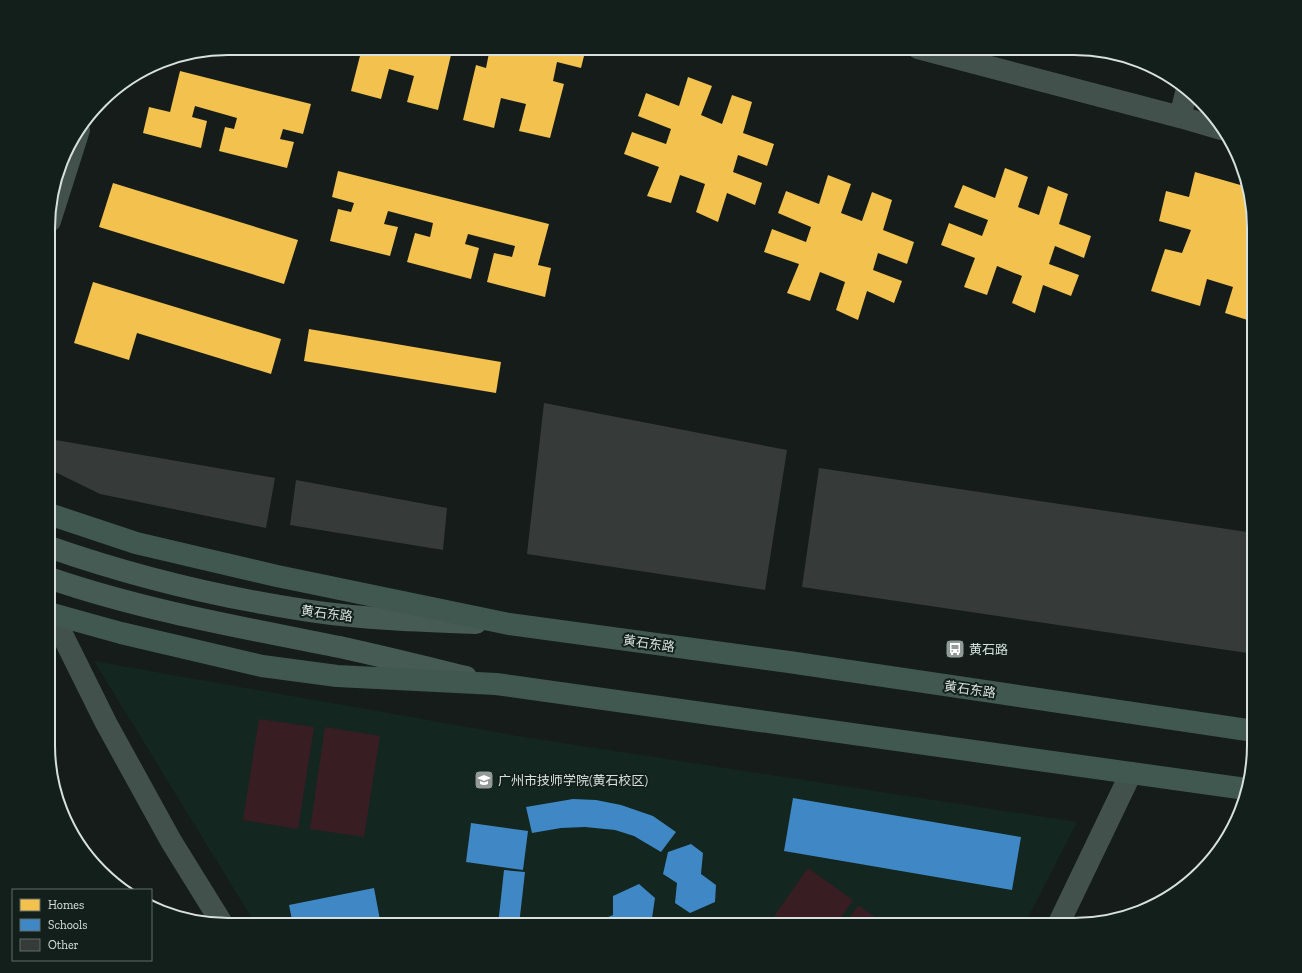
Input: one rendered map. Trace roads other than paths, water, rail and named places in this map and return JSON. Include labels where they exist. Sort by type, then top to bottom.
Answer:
[{"type":"highway","points":[[55,516],[136,543],[277,576],[509,624]]},
{"type":"highway","points":[[55,614],[120,633],[262,666],[337,676],[496,684],[1241,788]]},
{"type":"highway","name":"黄石东路","points":[[509,624],[789,662],[1247,730]]},
{"type":"main road","name":"黄石东路","points":[[55,549],[189,587],[241,599],[311,611],[422,622],[509,624]]},
{"type":"main road","points":[[55,580],[116,599],[178,614],[346,649],[496,684]]},
{"type":"street","points":[[945,55],[1214,127]]},
{"type":"street","points":[[1180,117],[1185,96]]},
{"type":"street","points":[[57,198],[71,156]]},
{"type":"street","points":[[55,623],[106,723],[164,827],[219,918]]},
{"type":"street","points":[[1061,918],[1131,773]]},
{"type":"place","name":"黄石路","points":[[955,649]]},
{"type":"place","name":"广州市技师学院(黄石校区)","points":[[484,780]]}]
